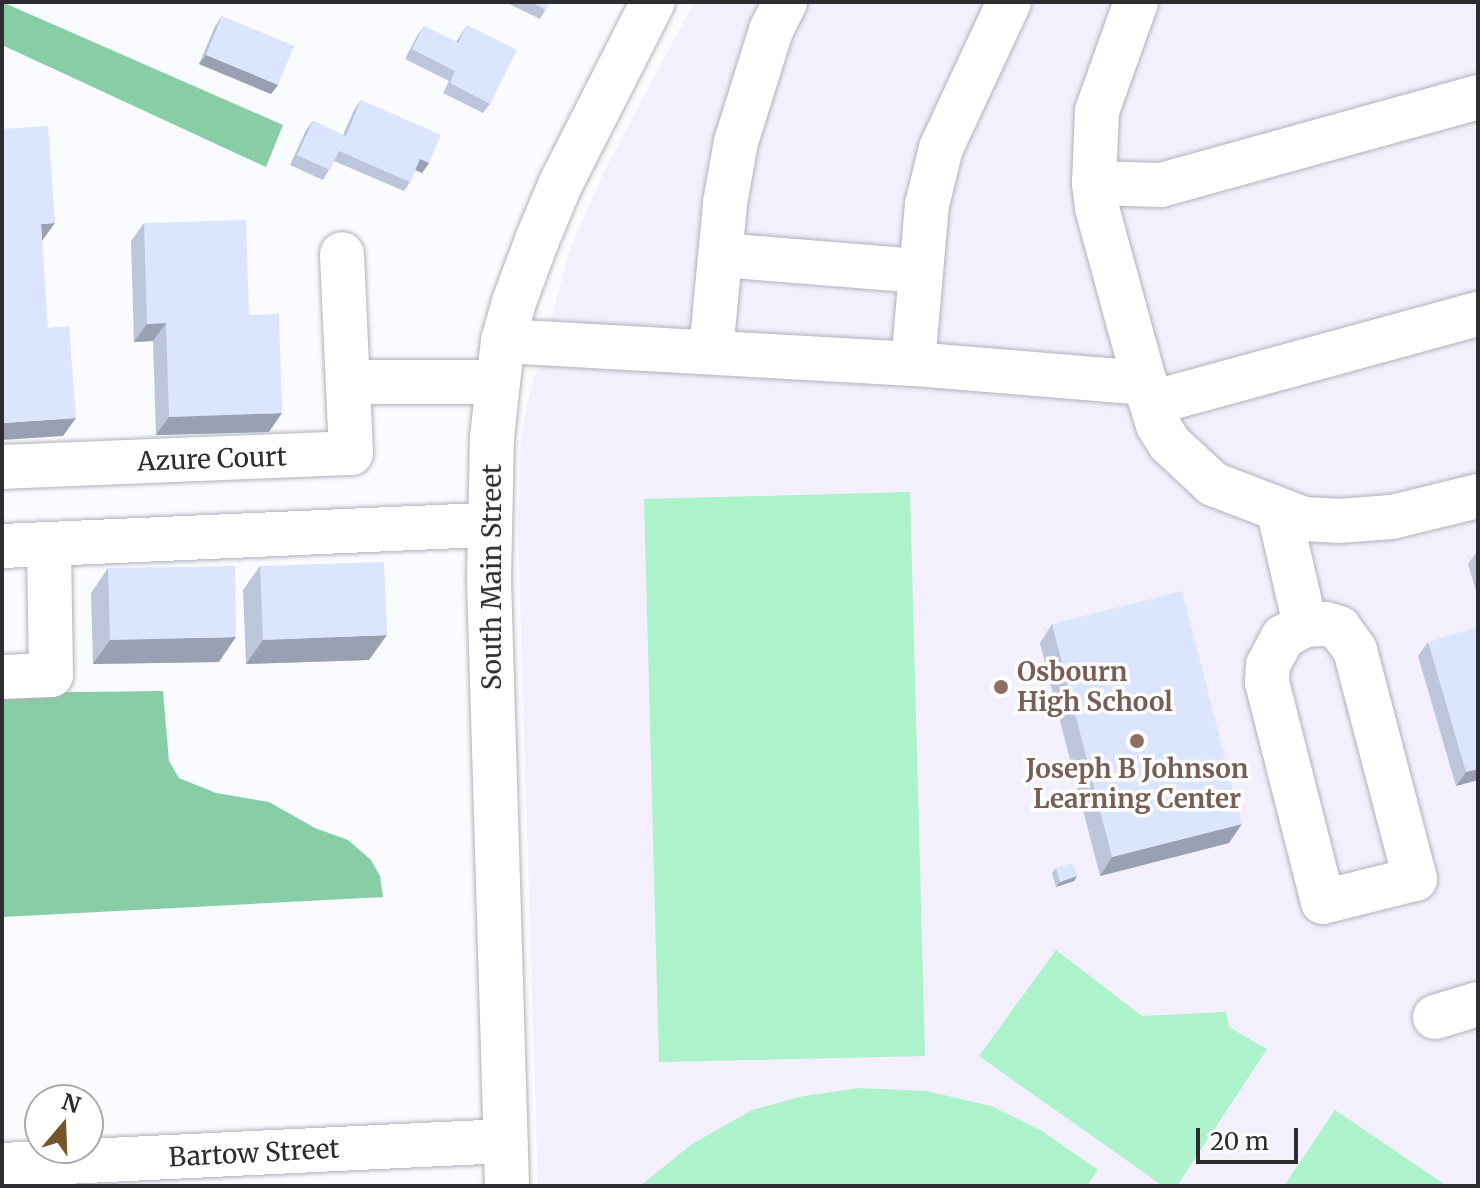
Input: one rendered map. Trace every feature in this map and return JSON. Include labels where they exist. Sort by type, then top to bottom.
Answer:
[{"type":"street","name":"South Main Street","points":[[507,1186],[489,525],[500,362],[514,302],[561,183],[653,2]]},
{"type":"street","points":[[711,352],[736,142],[766,44],[785,2]]},
{"type":"street","points":[[913,364],[927,205],[941,148],[1009,2]]},
{"type":"street","points":[[1136,2],[1097,111],[1094,183],[1097,208],[1158,425],[1185,461],[1213,484],[1279,512],[1304,519],[1338,521],[1392,517],[1478,496]]},
{"type":"street","points":[[1094,183],[1161,185],[1478,97]]},
{"type":"street","name":"Azure Court","points":[[2,467],[351,453],[342,254]]},
{"type":"street","points":[[721,255],[920,271]]},
{"type":"street","points":[[348,382],[500,362],[711,352],[913,364],[1148,393],[1478,314]]},
{"type":"street","points":[[1279,512],[1305,625]]},
{"type":"street","points":[[2,546],[489,525]]},
{"type":"street","points":[[2,677],[51,675],[49,544]]},
{"type":"street","points":[[1326,624],[1339,628],[1355,650],[1415,879],[1323,902],[1267,683],[1268,665],[1274,649],[1283,637],[1305,625],[1326,624]]},
{"type":"street","points":[[1435,1017],[1478,1004]]},
{"type":"street","name":"Bartow Street","points":[[6,1172],[505,1141]]},
{"type":"shaded area","name":"Osbourn High School","points":[[694,2],[1478,2],[1478,1186],[538,1186],[518,529],[521,440],[529,397],[571,247],[603,174]]},
{"type":"green space","points":[[2,2],[283,125],[266,167],[2,45]]},
{"type":"green space","points":[[910,492],[925,1056],[659,1062],[644,499]]},
{"type":"green space","points":[[163,691],[169,761],[179,778],[216,793],[269,802],[315,828],[348,840],[371,860],[380,876],[383,897],[2,917],[2,693]]},
{"type":"green space","points":[[1056,950],[1142,1016],[1226,1012],[1229,1027],[1267,1049],[1177,1186],[1163,1186],[979,1056]]},
{"type":"green space","points":[[860,1088],[926,1091],[991,1106],[1042,1131],[1098,1170],[1087,1186],[640,1186],[692,1144],[752,1110],[804,1096]]},
{"type":"green space","points":[[1335,1110],[1447,1186],[1284,1186]]},
{"type":"building","points":[[531,2],[550,2],[546,10]]},
{"type":"building","points":[[222,16],[294,46],[278,85],[206,55]]},
{"type":"building","points":[[467,25],[517,50],[490,104],[450,83],[455,71],[412,49],[424,26],[458,43]]},
{"type":"building","points":[[361,100],[441,135],[429,163],[420,159],[410,182],[339,151],[330,170],[297,155],[313,121],[346,136]]},
{"type":"building","points":[[48,126],[55,223],[41,224],[48,328],[69,326],[76,418],[2,423],[2,129]]},
{"type":"building","points":[[246,220],[249,315],[279,314],[282,413],[169,417],[166,323],[147,324],[144,223]]},
{"type":"building","points":[[384,562],[387,635],[263,640],[260,566]]},
{"type":"building","points":[[235,566],[236,637],[110,640],[108,568]]},
{"type":"building","points":[[1182,591],[1242,824],[1112,857],[1052,624]]},
{"type":"building","points":[[1478,627],[1478,769],[1466,772],[1428,642]]},
{"type":"building","points":[[1073,863],[1077,876],[1060,882],[1056,868]]},
{"type":"place","name":"Osbourn High School","points":[[1001,687]]},
{"type":"place","name":"Joseph B Johnson Learning Center","points":[[1137,741]]}]
